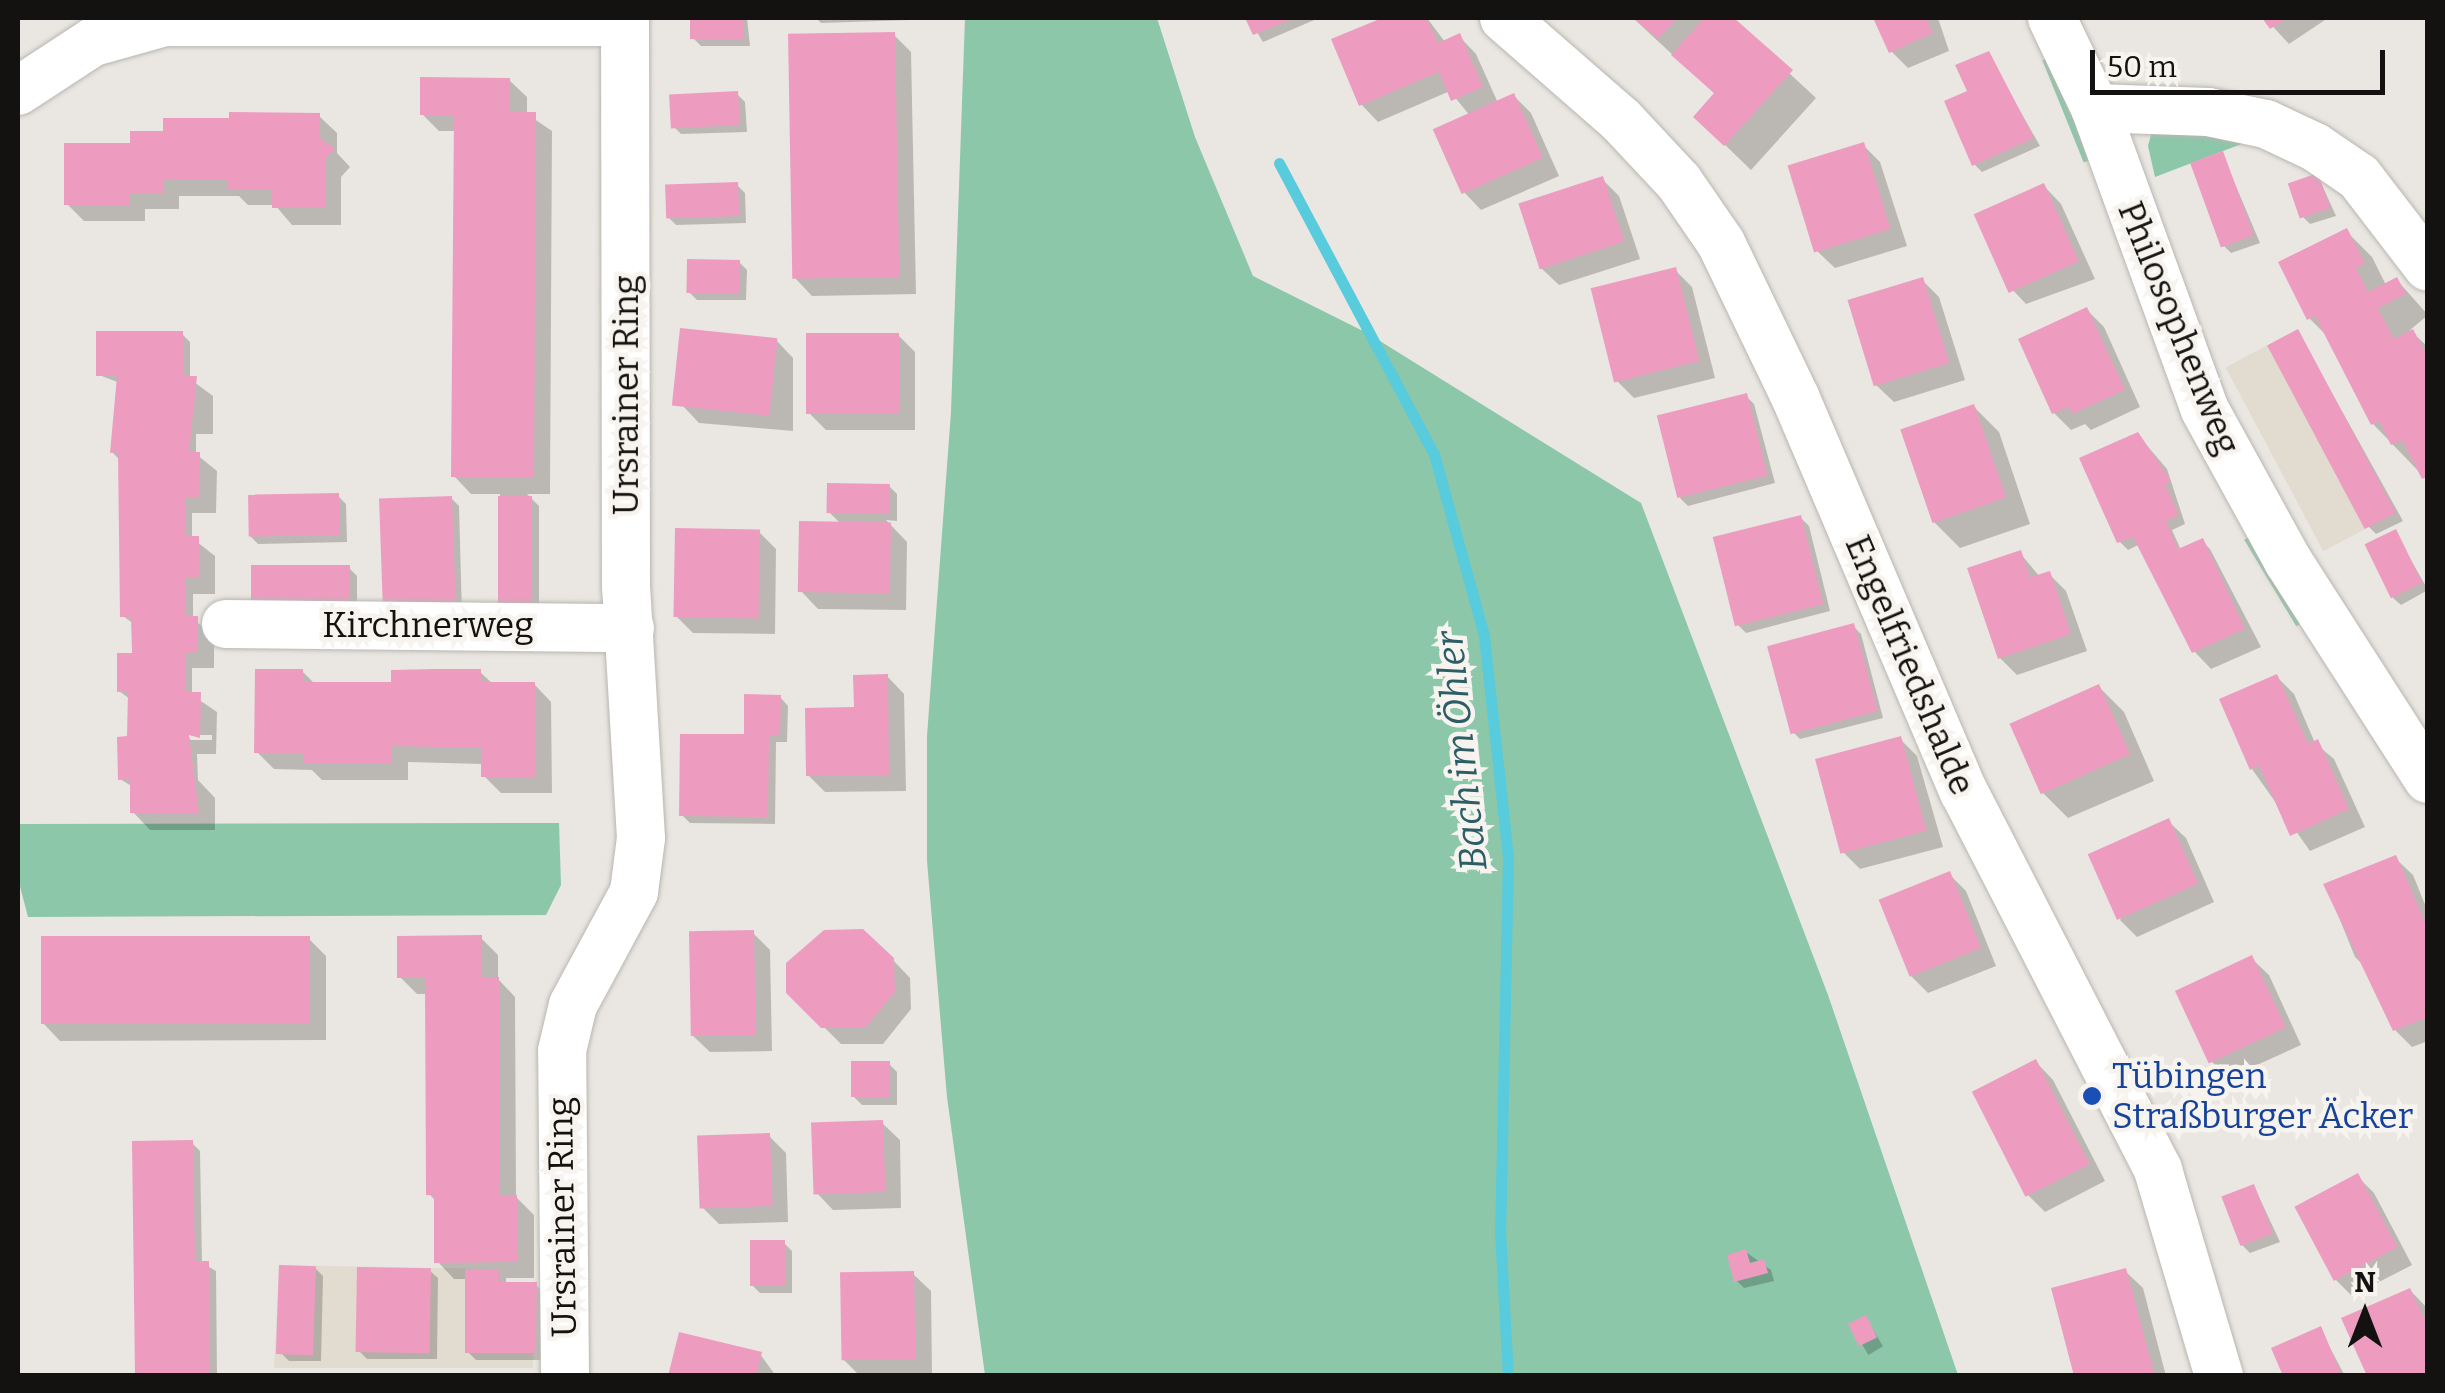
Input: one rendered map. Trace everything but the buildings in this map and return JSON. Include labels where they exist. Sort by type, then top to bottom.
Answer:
[{"type":"street","name":"Engelfriedshalde","points":[[1504,18],[1620,120],[1678,182],[1721,243],[1789,384],[1964,792],[2158,1170],[2219,1376]]},
{"type":"street","name":"Philosophenweg","points":[[2052,18],[2095,108],[2205,410],[2288,561],[2428,778]]},
{"type":"street","name":"Ursrainer Ring","points":[[18,91],[93,42],[166,22],[625,20],[630,628],[642,838],[634,892],[573,1005],[561,1062],[565,1376]]},
{"type":"street","points":[[2095,108],[2208,112],[2266,124],[2315,146],[2358,177],[2428,267]]},
{"type":"street","name":"Kirchnerweg","points":[[226,624],[630,628]]},
{"type":"shaded area","points":[[2298,329],[2396,513],[2323,551],[2226,367]]},
{"type":"shaded area","points":[[279,1265],[499,1269],[500,1282],[537,1282],[533,1368],[274,1368]]},
{"type":"green space","points":[[965,18],[1157,18],[1195,137],[1253,276],[1367,333],[1641,503],[1828,995],[1958,1375],[985,1375],[947,1097],[927,861],[927,736],[951,412]]},
{"type":"green space","points":[[2049,58],[2090,160],[2084,163],[2043,61]]},
{"type":"green space","points":[[2165,125],[2244,143],[2155,177],[2148,146],[2152,131]]},
{"type":"green space","points":[[2252,535],[2304,622],[2296,626],[2244,540]]},
{"type":"green space","points":[[559,823],[561,885],[546,915],[28,917],[18,879],[18,824]]},
{"type":"waterway","name":"Bach im Öhler","points":[[1279,163],[1434,454],[1484,636],[1508,857],[1500,1230],[1508,1376]]},
{"type":"place","name":"Tübingen Straßburger Äcker","points":[[2092,1096]]}]
